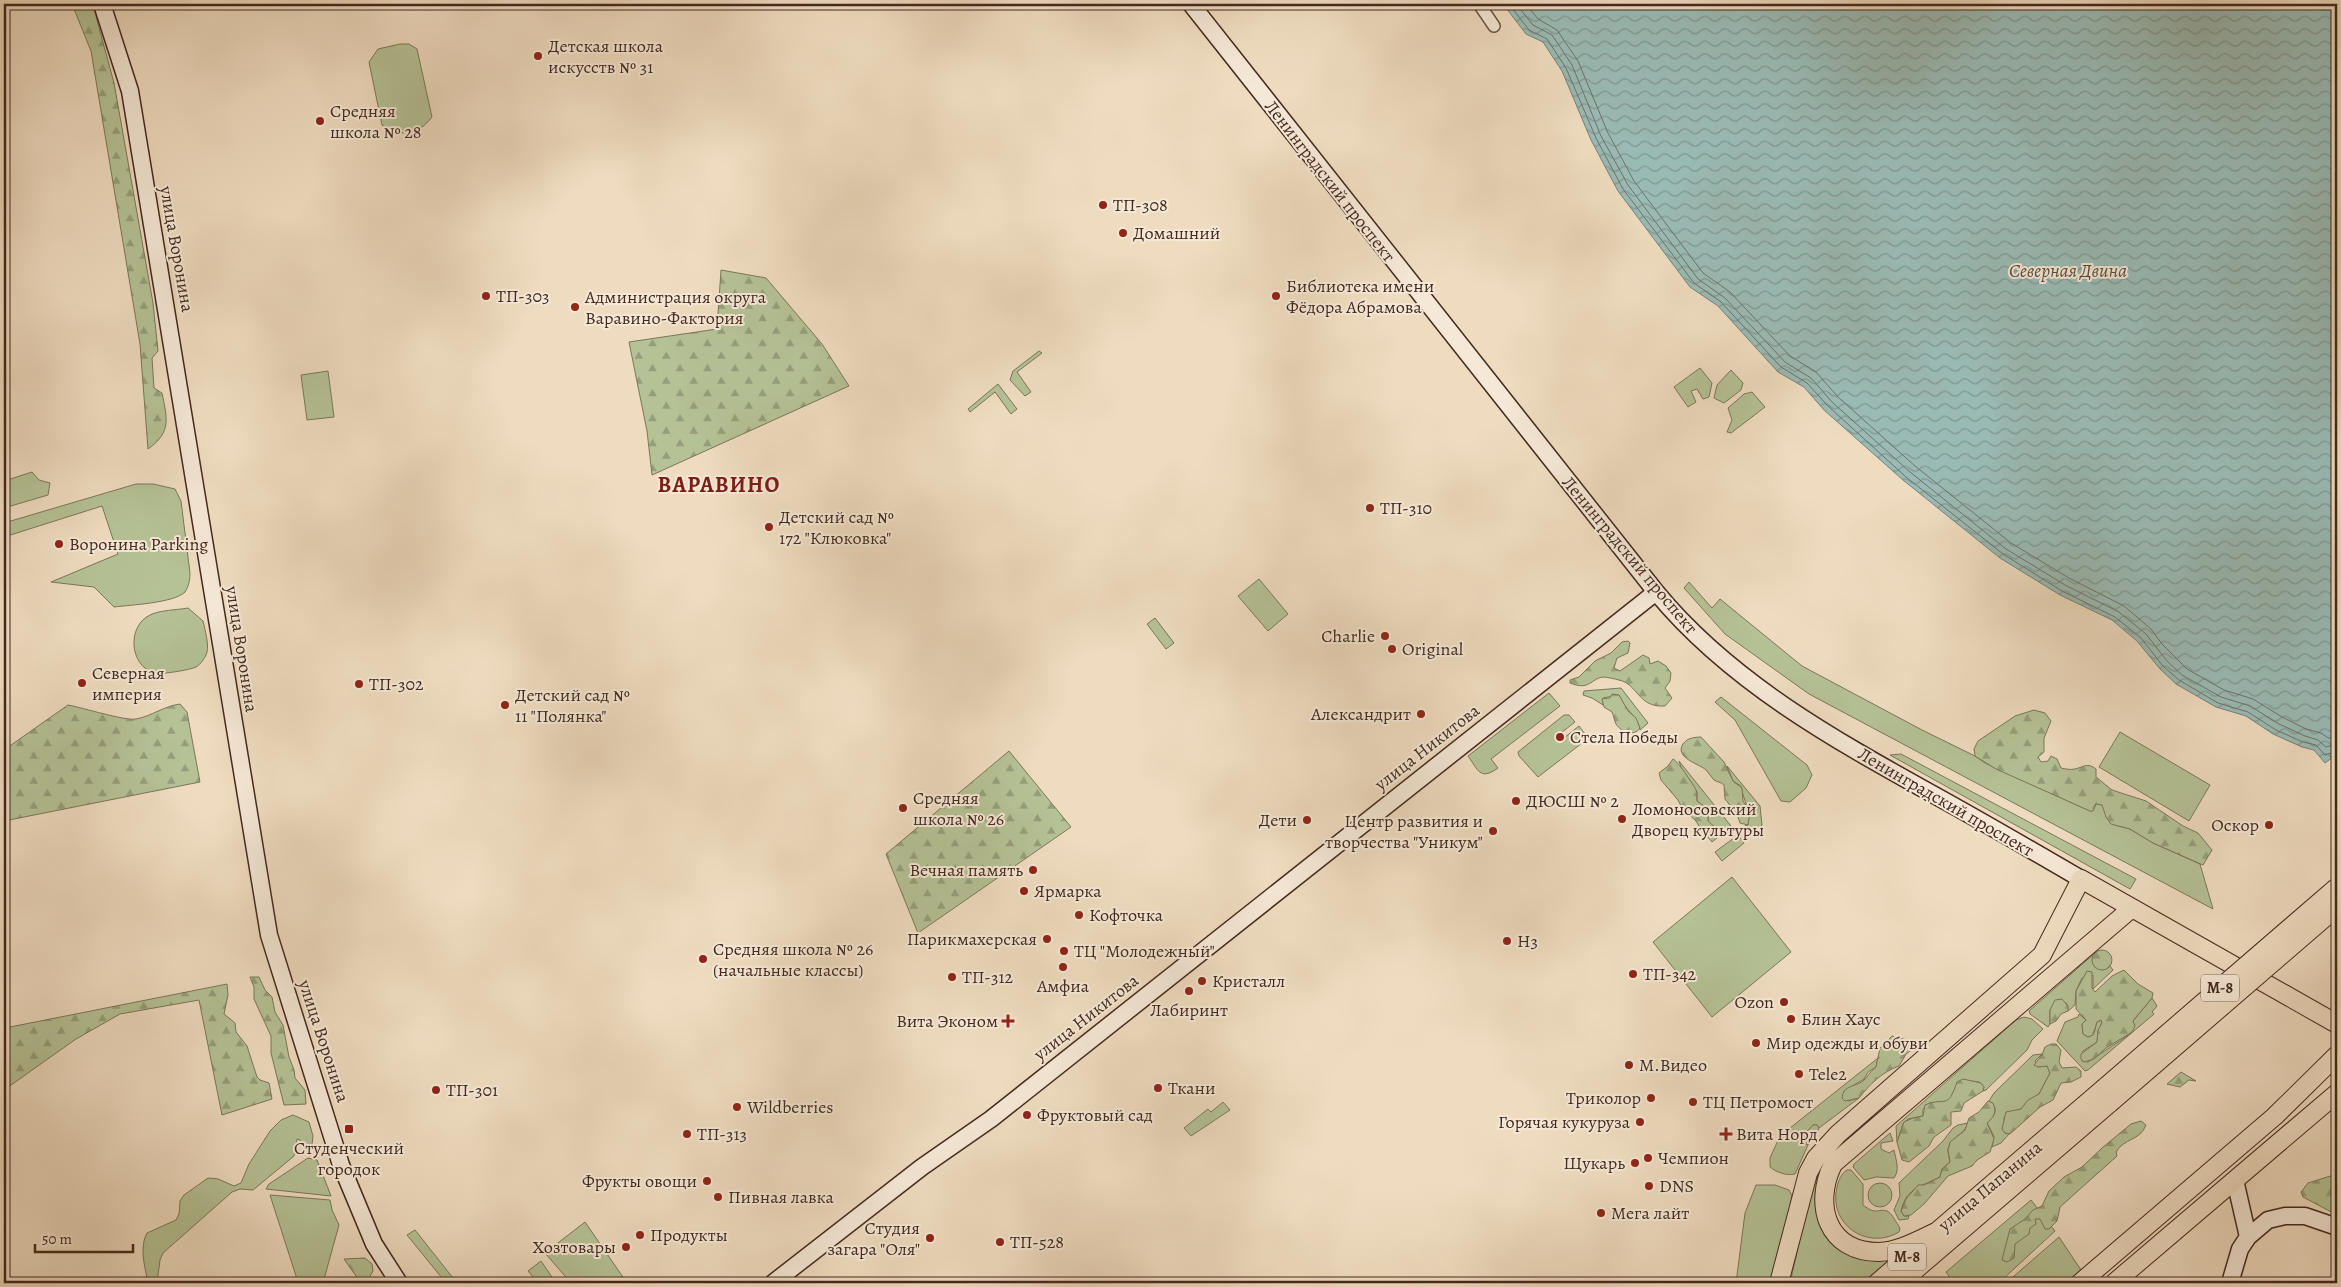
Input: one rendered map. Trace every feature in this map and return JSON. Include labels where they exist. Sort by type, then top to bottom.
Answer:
[{"type":"main road","name":"Ленинградский проспект","points":[[2081,879],[2337,1024]]},
{"type":"main road","points":[[1779,1283],[1804,1184],[1816,1158],[1838,1134],[2042,954],[2081,879]]},
{"type":"main road","name":"М-8","points":[[2107,1096],[2337,887]]},
{"type":"main road","name":"М-8","points":[[2107,1096],[2337,907]]},
{"type":"main road","points":[[1942,1237],[1886,1251],[1868,1250],[1844,1240],[1829,1226],[1823,1206],[1825,1183],[1833,1164],[2132,908]]},
{"type":"main road","points":[[2080,1283],[2275,1116],[2337,1055]]},
{"type":"main road","points":[[2114,1283],[2337,1093]]},
{"type":"main road","name":"улица Папанина","points":[[1877,1283],[1942,1237],[2107,1096]]},
{"type":"main road","points":[[1920,1283],[1942,1237]]},
{"type":"main road","name":"улица Папанина","points":[[1900,1283],[1942,1237]]},
{"type":"street","name":"улица Воронина","points":[[102,4],[130,91],[269,935],[341,1165],[374,1244],[399,1283]]},
{"type":"street","name":"Ленинградский проспект","points":[[1191,4],[1656,592],[1700,639],[1726,662],[1791,710],[1858,753],[2081,879]]},
{"type":"street","points":[[1479,4],[1494,26]]},
{"type":"street","name":"улица Никитова","points":[[773,1283],[922,1167],[990,1119],[1656,592]]},
{"type":"street","points":[[2235,1180],[2248,1237]]},
{"type":"street","points":[[2230,1283],[2240,1249],[2248,1237],[2268,1220],[2284,1216],[2305,1216],[2337,1227]]},
{"type":"green space","points":[[72,4],[91,4],[94,9],[114,83],[153,303],[158,351],[152,358],[154,388],[162,393],[166,424],[161,437],[148,449],[140,344],[91,51]]},
{"type":"green space","points":[[409,44],[417,49],[432,117],[421,128],[409,133],[396,132],[382,125],[369,62],[378,49]]},
{"type":"green space","points":[[721,270],[766,278],[822,344],[849,386],[652,475],[647,431],[629,342],[717,329]]},
{"type":"green space","points":[[1039,351],[1042,353],[1017,372],[1031,392],[1025,396],[1010,380],[1013,371]]},
{"type":"green space","points":[[1700,368],[1712,383],[1709,397],[1703,399],[1697,389],[1691,391],[1696,402],[1688,407],[1674,387]]},
{"type":"green space","points":[[1731,370],[1743,383],[1741,390],[1724,403],[1714,398],[1717,385]]},
{"type":"green space","points":[[328,371],[334,417],[307,420],[301,375]]},
{"type":"green space","points":[[998,384],[1017,409],[1011,414],[995,392],[970,412],[968,409]]},
{"type":"green space","points":[[1752,392],[1765,407],[1731,433],[1727,432],[1732,420],[1728,408],[1744,394]]},
{"type":"green space","points":[[32,472],[39,480],[50,483],[48,495],[4,508],[4,481]]},
{"type":"green space","points":[[136,484],[153,484],[175,489],[181,501],[190,573],[185,592],[172,599],[114,607],[94,587],[51,582],[118,554],[102,506],[4,537],[4,523]]},
{"type":"green space","points":[[1259,579],[1288,614],[1268,631],[1238,596]]},
{"type":"green space","points":[[1689,582],[1712,608],[1720,599],[1802,666],[1975,756],[1985,763],[2090,811],[2094,809],[2096,803],[2102,805],[2115,825],[2130,829],[2153,843],[2200,864],[2213,909],[1809,694],[1725,634],[1684,588]]},
{"type":"green space","points":[[188,608],[203,621],[207,649],[203,661],[196,667],[175,672],[154,673],[146,669],[136,654],[134,645],[137,628],[143,620],[154,613]]},
{"type":"green space","points":[[1155,618],[1174,643],[1166,649],[1147,624]]},
{"type":"green space","points":[[1628,641],[1630,643],[1628,653],[1617,658],[1614,668],[1620,671],[1643,655],[1649,658],[1650,664],[1658,661],[1666,666],[1671,673],[1670,681],[1665,688],[1672,698],[1665,706],[1656,706],[1649,703],[1625,682],[1615,679],[1603,677],[1582,686],[1570,683],[1570,680],[1579,677],[1595,661],[1611,653],[1622,642]]},
{"type":"green space","points":[[1621,688],[1648,723],[1640,730],[1637,721],[1619,695],[1603,698],[1603,705],[1583,695],[1584,691]]},
{"type":"green space","points":[[1549,693],[1560,706],[1491,759],[1498,768],[1487,774],[1480,772],[1468,756]]},
{"type":"green space","points":[[1612,694],[1619,695],[1628,711],[1636,718],[1640,728],[1637,731],[1628,733],[1621,730],[1616,724],[1612,712],[1604,707],[1602,699],[1610,698]]},
{"type":"green space","points":[[1721,697],[1807,765],[1812,775],[1806,788],[1790,802],[1781,801],[1735,720],[1715,702]]},
{"type":"green space","points":[[180,704],[187,712],[200,782],[4,821],[4,750],[68,705],[136,719]]},
{"type":"green space","points":[[2034,710],[2045,713],[2051,721],[2044,738],[2044,752],[2038,757],[2041,762],[2048,761],[2051,756],[2057,759],[2061,768],[2093,767],[2096,769],[2096,777],[2112,790],[2146,801],[2183,826],[2198,833],[2212,850],[2203,865],[2153,843],[2130,829],[2111,824],[2106,817],[2102,805],[2096,804],[2093,811],[2090,811],[1996,769],[1975,756],[1974,749],[1978,741],[2015,716]]},
{"type":"green space","points":[[1564,715],[1569,715],[1575,722],[1557,736],[1560,741],[1579,726],[1585,734],[1586,740],[1538,777],[1519,756],[1518,752]]},
{"type":"green space","points":[[2120,732],[2210,785],[2189,821],[2099,767]]},
{"type":"green space","points":[[1701,737],[1724,762],[1733,781],[1742,788],[1743,801],[1750,812],[1748,825],[1740,823],[1737,814],[1725,799],[1724,785],[1714,780],[1706,770],[1689,760],[1682,753],[1681,749],[1687,740]]},
{"type":"green space","points":[[1009,751],[1071,827],[918,933],[886,854]]},
{"type":"green space","points":[[1901,754],[2136,879],[2130,889],[1890,755]]},
{"type":"green space","points":[[1673,759],[1694,787],[1697,793],[1697,801],[1708,809],[1708,821],[1718,830],[1713,837],[1708,837],[1703,833],[1696,821],[1682,808],[1678,800],[1661,780],[1659,773]]},
{"type":"green space","points":[[1679,761],[1731,826],[1712,842],[1708,837],[1715,836],[1718,830],[1708,822],[1708,809],[1697,801],[1697,792],[1682,770]]},
{"type":"green space","points":[[1727,766],[1760,806],[1762,825],[1756,830],[1745,825],[1748,825],[1749,820],[1748,810],[1741,786],[1733,781]]},
{"type":"green space","points":[[1738,835],[1744,843],[1722,861],[1715,852]]},
{"type":"green space","points":[[1732,877],[1791,952],[1712,1017],[1653,942]]},
{"type":"green space","points":[[2102,950],[2109,953],[2112,960],[2109,967],[2102,970],[2095,967],[2092,960],[2095,953]]},
{"type":"green space","points":[[2095,953],[2094,966],[2103,970],[2110,966],[2113,970],[2093,989],[2093,975],[2082,978],[2076,991],[2075,1005],[2068,1011],[2067,1004],[2058,999],[2050,1010],[2050,1024],[2048,1027],[2030,1014],[2029,1011]]},
{"type":"green space","points":[[2124,970],[2138,984],[2153,993],[2152,998],[2133,1021],[2135,1026],[2132,1032],[2106,1048],[2094,1059],[2084,1062],[2081,1059],[2081,1054],[2097,1042],[2098,1030],[2102,1023],[2101,1020],[2097,1022],[2093,1035],[2088,1037],[2083,1034],[2082,1024],[2086,1020],[2076,1009],[2076,991],[2087,971],[2092,972],[2092,988],[2095,992],[2112,976]]},
{"type":"green space","points":[[250,977],[259,977],[265,990],[272,997],[275,1012],[283,1025],[295,1078],[305,1090],[306,1104],[284,1105],[271,1053],[271,1036],[254,999],[254,987]]},
{"type":"green space","points":[[227,984],[228,995],[224,1014],[235,1023],[236,1032],[247,1046],[257,1077],[269,1083],[272,1099],[222,1115],[199,1000],[120,1014],[76,1039],[4,1090],[4,1002],[10,1027]]},
{"type":"green space","points":[[2152,998],[2157,1006],[2152,1012],[2154,1014],[2088,1070],[2085,1071],[2057,1041],[2065,1022],[2078,1017],[2079,1014],[2086,1020],[2082,1024],[2083,1034],[2089,1037],[2094,1033],[2097,1022],[2102,1020],[2097,1042],[2083,1051],[2082,1061],[2088,1062],[2130,1034],[2133,1021]]},
{"type":"green space","points":[[2062,999],[2068,1006],[2068,1011],[2061,1014],[2056,1021],[2050,1024],[2050,1010],[2055,1000]]},
{"type":"green space","points":[[2024,1017],[2032,1019],[2043,1029],[2032,1040],[2027,1050],[1986,1090],[1983,1091],[1984,1087],[1979,1082],[1963,1080],[1948,1101],[1929,1103],[1923,1109],[1923,1116],[1908,1119],[1903,1124],[1897,1142],[1896,1126],[2016,1020]]},
{"type":"green space","points":[[1892,1036],[1914,1042],[1917,1046],[1906,1054],[1899,1066],[1877,1079],[1859,1098],[1845,1101],[1842,1098],[1847,1088],[1863,1081],[1876,1067],[1880,1048]]},
{"type":"green space","points":[[2056,1044],[2061,1050],[2059,1062],[2062,1068],[2076,1067],[2081,1071],[2081,1077],[2071,1082],[2061,1083],[2053,1100],[2040,1107],[2010,1134],[2005,1133],[2002,1129],[2006,1112],[2021,1109],[2028,1100],[2039,1094],[2050,1073],[2047,1066],[2038,1067],[2034,1065],[2042,1055],[2045,1047]]},
{"type":"green space","points":[[2042,1054],[2035,1061],[2038,1067],[2047,1066],[2050,1073],[2039,1094],[2027,1102],[2023,1108],[2004,1117],[2005,1133],[2009,1134],[2001,1143],[1992,1147],[1994,1136],[1987,1123],[1994,1115],[1995,1109],[1989,1101],[1994,1093],[2033,1055]]},
{"type":"green space","points":[[1878,1058],[1876,1067],[1868,1072],[1864,1079],[1844,1091],[1848,1101],[1859,1098],[1819,1128],[1817,1125],[1813,1125],[1801,1138],[1801,1142],[1808,1145],[1795,1174],[1781,1173],[1770,1167],[1770,1158],[1780,1136]]},
{"type":"green space","points":[[2181,1072],[2196,1081],[2189,1080],[2180,1087],[2167,1084]]},
{"type":"green space","points":[[1963,1079],[1981,1083],[1984,1087],[1983,1091],[1964,1103],[1961,1111],[1951,1112],[1951,1125],[1934,1137],[1929,1146],[1909,1162],[1902,1160],[1897,1142],[1904,1122],[1923,1116],[1925,1105],[1948,1100],[1957,1082]]},
{"type":"green space","points":[[1988,1101],[1993,1103],[1995,1109],[1993,1116],[1987,1123],[1994,1139],[1990,1152],[1977,1160],[1972,1166],[1948,1176],[1924,1204],[1911,1215],[1904,1216],[1901,1211],[1906,1199],[1918,1185],[1924,1185],[1940,1177],[1942,1169],[1950,1162],[1948,1150],[1950,1142],[1965,1130],[1969,1118],[1979,1112]]},
{"type":"green space","points":[[1223,1102],[1230,1110],[1191,1136],[1184,1128],[1208,1109],[1211,1112]]},
{"type":"green space","points":[[293,1115],[309,1122],[313,1136],[312,1145],[310,1147],[302,1145],[300,1140],[297,1139],[294,1156],[253,1190],[240,1189],[232,1192],[163,1253],[160,1260],[157,1283],[148,1283],[143,1251],[147,1233],[176,1220],[179,1214],[180,1201],[184,1195],[208,1178],[218,1179],[234,1186],[241,1183],[249,1164],[270,1131],[281,1120]]},
{"type":"green space","points":[[2141,1121],[2146,1125],[2140,1134],[2119,1147],[2116,1152],[2117,1156],[2060,1207],[2057,1221],[2049,1229],[2045,1229],[2040,1219],[2035,1219],[2036,1224],[2030,1228],[2029,1234],[2015,1244],[2014,1258],[2007,1262],[2002,1260],[2010,1229],[2025,1219],[2033,1210],[2042,1206],[2049,1191],[2064,1177],[2082,1167],[2131,1124]]},
{"type":"green space","points":[[1968,1123],[1964,1130],[1952,1141],[1948,1149],[1950,1162],[1942,1169],[1940,1177],[1911,1192],[1901,1211],[1904,1216],[1909,1216],[1908,1219],[1899,1220],[1894,1210],[1900,1196],[1899,1183],[1943,1141],[1953,1128]]},
{"type":"green space","points":[[1813,1125],[1817,1125],[1819,1128],[1814,1139],[1808,1145],[1801,1142],[1801,1138]]},
{"type":"green space","points":[[1890,1133],[1893,1141],[1881,1143],[1881,1149],[1889,1153],[1894,1150],[1897,1165],[1896,1175],[1894,1178],[1876,1177],[1864,1180],[1853,1167],[1854,1164]]},
{"type":"green space","points":[[308,1158],[317,1160],[331,1196],[266,1189],[269,1184]]},
{"type":"green space","points":[[1847,1170],[1851,1170],[1863,1184],[1863,1205],[1871,1210],[1889,1212],[1900,1228],[1899,1232],[1887,1237],[1875,1238],[1863,1236],[1844,1223],[1838,1212],[1836,1200],[1837,1187],[1842,1175]]},
{"type":"green space","points":[[2337,1174],[2337,1215],[2303,1197],[2301,1192],[2308,1183]]},
{"type":"green space","points":[[1817,1175],[1819,1175],[1816,1188],[1816,1209],[1822,1229],[1885,1259],[1887,1262],[1862,1283],[1790,1283],[1813,1182]]},
{"type":"green space","points":[[1880,1183],[1885,1184],[1891,1190],[1891,1200],[1885,1206],[1880,1207],[1875,1206],[1869,1200],[1868,1195],[1869,1190],[1875,1184]]},
{"type":"green space","points":[[1756,1185],[1775,1185],[1789,1190],[1792,1196],[1791,1203],[1771,1283],[1736,1283],[1745,1213]]},
{"type":"green space","points":[[270,1195],[330,1200],[332,1210],[339,1225],[323,1283],[301,1283],[297,1279]]},
{"type":"green space","points":[[2031,1200],[2055,1231],[2003,1279],[1994,1280],[1991,1283],[1954,1283],[1946,1272]]},
{"type":"green space","points":[[585,1222],[627,1283],[571,1283],[545,1253]]},
{"type":"green space","points":[[415,1230],[457,1283],[446,1283],[407,1235]]},
{"type":"green space","points":[[2059,1237],[2081,1270],[2065,1283],[2006,1283]]},
{"type":"green space","points":[[365,1258],[372,1264],[373,1271],[369,1278],[373,1283],[361,1283],[344,1259]]},
{"type":"green space","points":[[541,1261],[556,1283],[538,1283],[528,1271]]},
{"type":"water","name":"Северная Двина","points":[[1503,4],[2337,4],[2337,754],[2325,763],[2314,750],[2302,747],[2273,734],[2246,716],[2216,707],[2176,684],[2160,669],[2137,641],[2112,620],[2060,595],[2000,558],[1903,480],[1824,410],[1804,387],[1778,372],[1718,306],[1690,287],[1618,191],[1591,140],[1562,71],[1543,42],[1526,34]]},
{"type":"place","name":"Детская школа искусств № 31","points":[[538,56]]},
{"type":"place","name":"Средняя школа № 28","points":[[320,121]]},
{"type":"place","name":"ТП-308","points":[[1103,205]]},
{"type":"place","name":"Домашний","points":[[1123,233]]},
{"type":"place","name":"ТП-303","points":[[486,296]]},
{"type":"place","name":"Библиотека имени Фёдора Абрамова","points":[[1276,296]]},
{"type":"place","name":"Администрация округа Варавино-Фактория","points":[[575,307]]},
{"type":"place","name":"ТП-310","points":[[1370,508]]},
{"type":"place","name":"Детский сад № 172 \"Клюковка\"","points":[[769,527]]},
{"type":"place","name":"Воронина Parking","points":[[59,544]]},
{"type":"place","name":"Charlie","points":[[1385,636]]},
{"type":"place","name":"Original","points":[[1392,649]]},
{"type":"place","name":"Северная империя","points":[[82,683]]},
{"type":"place","name":"ТП-302","points":[[359,684]]},
{"type":"place","name":"Детский сад № 11 \"Полянка\"","points":[[505,705]]},
{"type":"place","name":"Александрит","points":[[1421,714]]},
{"type":"place","name":"Стела Победы","points":[[1560,737]]},
{"type":"place","name":"ДЮСШ № 2","points":[[1516,801]]},
{"type":"place","name":"Средняя школа № 26","points":[[903,808]]},
{"type":"place","name":"Ломоносовский Дворец культуры","points":[[1622,819]]},
{"type":"place","name":"Дети","points":[[1307,820]]},
{"type":"place","name":"Оскор","points":[[2269,825]]},
{"type":"place","name":"Центр развития и творчества \"Уникум\"","points":[[1493,831]]},
{"type":"place","name":"Вечная память","points":[[1033,870]]},
{"type":"place","name":"Ярмарка","points":[[1024,891]]},
{"type":"place","name":"Кофточка","points":[[1079,915]]},
{"type":"place","name":"Парикмахерская","points":[[1047,939]]},
{"type":"place","name":"Н3","points":[[1507,941]]},
{"type":"place","name":"ТЦ \"Молодежный\"","points":[[1064,951]]},
{"type":"place","name":"Средняя школа № 26 (начальные классы)","points":[[703,959]]},
{"type":"place","name":"Амфиа","points":[[1063,967]]},
{"type":"place","name":"ТП-342","points":[[1633,974]]},
{"type":"place","name":"ТП-312","points":[[952,977]]},
{"type":"place","name":"Кристалл","points":[[1202,981]]},
{"type":"place","name":"Лабиринт","points":[[1189,991]]},
{"type":"place","name":"Ozon","points":[[1784,1002]]},
{"type":"place","name":"Блин Хаус","points":[[1791,1019]]},
{"type":"place","name":"Вита Эконом","points":[[1008,1021]]},
{"type":"place","name":"Мир одежды и обуви","points":[[1756,1043]]},
{"type":"place","name":"М.Видео","points":[[1629,1065]]},
{"type":"place","name":"Tele2","points":[[1799,1074]]},
{"type":"place","name":"Ткани","points":[[1158,1088]]},
{"type":"place","name":"ТП-301","points":[[436,1090]]},
{"type":"place","name":"Триколор","points":[[1651,1098]]},
{"type":"place","name":"ТЦ Петромост","points":[[1693,1102]]},
{"type":"place","name":"Wildberries","points":[[737,1107]]},
{"type":"place","name":"Фруктовый сад","points":[[1027,1115]]},
{"type":"place","name":"Горячая кукуруза","points":[[1640,1122]]},
{"type":"place","name":"Студенческий городок","points":[[349,1129]]},
{"type":"place","name":"ТП-313","points":[[687,1134]]},
{"type":"place","name":"Вита Норд","points":[[1726,1134]]},
{"type":"place","name":"Чемпион","points":[[1648,1158]]},
{"type":"place","name":"Щукарь","points":[[1635,1163]]},
{"type":"place","name":"Фрукты овощи","points":[[707,1181]]},
{"type":"place","name":"DNS","points":[[1649,1186]]},
{"type":"place","name":"Пивная лавка","points":[[718,1197]]},
{"type":"place","name":"Мега лайт","points":[[1601,1213]]},
{"type":"place","name":"Продукты","points":[[640,1235]]},
{"type":"place","name":"Студия загара \"Оля\"","points":[[930,1238]]},
{"type":"place","name":"ТП-528","points":[[1000,1242]]},
{"type":"place","name":"Хозтовары","points":[[626,1247]]},
{"type":"district","name":"ВАРАВИНО","points":[[719,485]]}]
